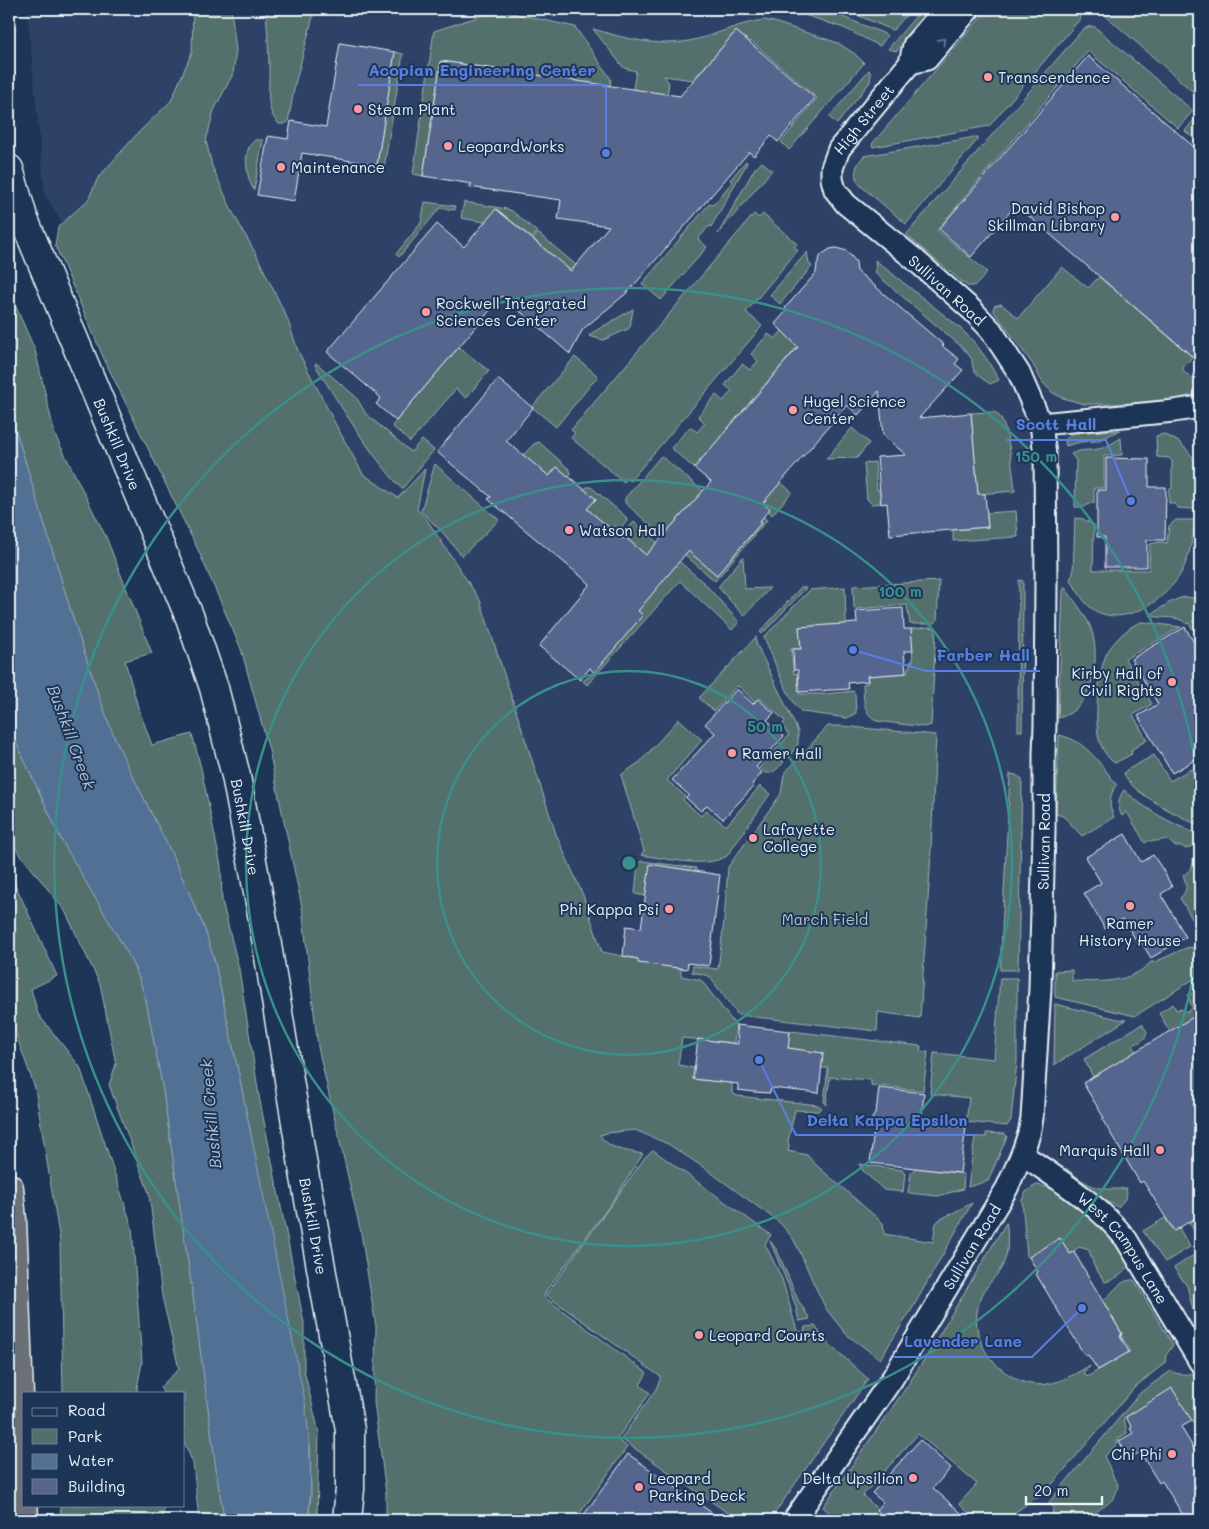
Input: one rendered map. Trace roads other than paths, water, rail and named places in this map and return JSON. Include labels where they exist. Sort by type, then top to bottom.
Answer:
[{"type":"highway","points":[[9,1188],[22,1472]]},
{"type":"highway","points":[[23,1506],[24,1520]]},
{"type":"street","name":"High Street","points":[[832,180],[834,159],[839,149],[910,64],[914,45],[945,9]]},
{"type":"street","name":"High Street","points":[[910,64],[926,59],[969,9]]},
{"type":"street","name":"Bushkill Drive","points":[[9,169],[23,217],[190,618],[214,688],[236,776],[262,914],[304,1172],[350,1430],[350,1489],[347,1520]]},
{"type":"street","name":"Sullivan Road","points":[[794,1520],[892,1379],[1007,1188],[1022,1154],[1032,1118],[1042,940],[1046,455],[1041,424],[1021,376],[991,330],[972,310],[913,258],[846,204],[835,190],[832,180]]},
{"type":"street","points":[[1041,424],[1174,412],[1200,407]]},
{"type":"street","name":"West Campus Lane","points":[[1022,1154],[1084,1198],[1114,1224],[1126,1239],[1200,1362]]},
{"type":"water","name":"Bushkill Creek","points":[[9,408],[76,628],[101,702],[129,769],[169,848],[204,927],[215,963],[305,1402],[310,1461],[308,1520],[223,1520],[163,1090],[146,1000],[128,954],[62,841],[9,727]]},
{"type":"place","name":"Transcendence","points":[[988,77]]},
{"type":"place","name":"Steam Plant","points":[[358,109]]},
{"type":"place","name":"LeopardWorks","points":[[448,146]]},
{"type":"place","name":"Acopian Engineering Center","points":[[606,153]]},
{"type":"place","name":"Maintenance","points":[[281,167]]},
{"type":"place","name":"David Bishop Skillman Library","points":[[1115,217]]},
{"type":"place","name":"Rockwell Integrated Sciences Center","points":[[426,312]]},
{"type":"place","name":"Hugel Science Center","points":[[793,410]]},
{"type":"place","name":"Scott Hall","points":[[1131,501]]},
{"type":"place","name":"Watson Hall","points":[[569,530]]},
{"type":"place","name":"Farber Hall","points":[[853,650]]},
{"type":"place","name":"Kirby Hall of Civil Rights","points":[[1172,682]]},
{"type":"place","name":"Ramer Hall","points":[[732,753]]},
{"type":"place","name":"Lafayette College","points":[[753,838]]},
{"type":"place","name":"Ramer History House","points":[[1130,906]]},
{"type":"place","name":"Phi Kappa Psi","points":[[669,909]]},
{"type":"place","name":"Delta Kappa Epsilon","points":[[759,1060]]},
{"type":"place","name":"Marquis Hall","points":[[1160,1150]]},
{"type":"place","name":"Lavender Lane","points":[[1082,1308]]},
{"type":"place","name":"Leopard Courts","points":[[699,1335]]},
{"type":"place","name":"Chi Phi","points":[[1172,1454]]},
{"type":"place","name":"Delta Upsilion","points":[[913,1478]]},
{"type":"place","name":"Leopard Parking Deck","points":[[639,1487]]},
{"type":"park label","name":"March Field","points":[[825,919]]}]
